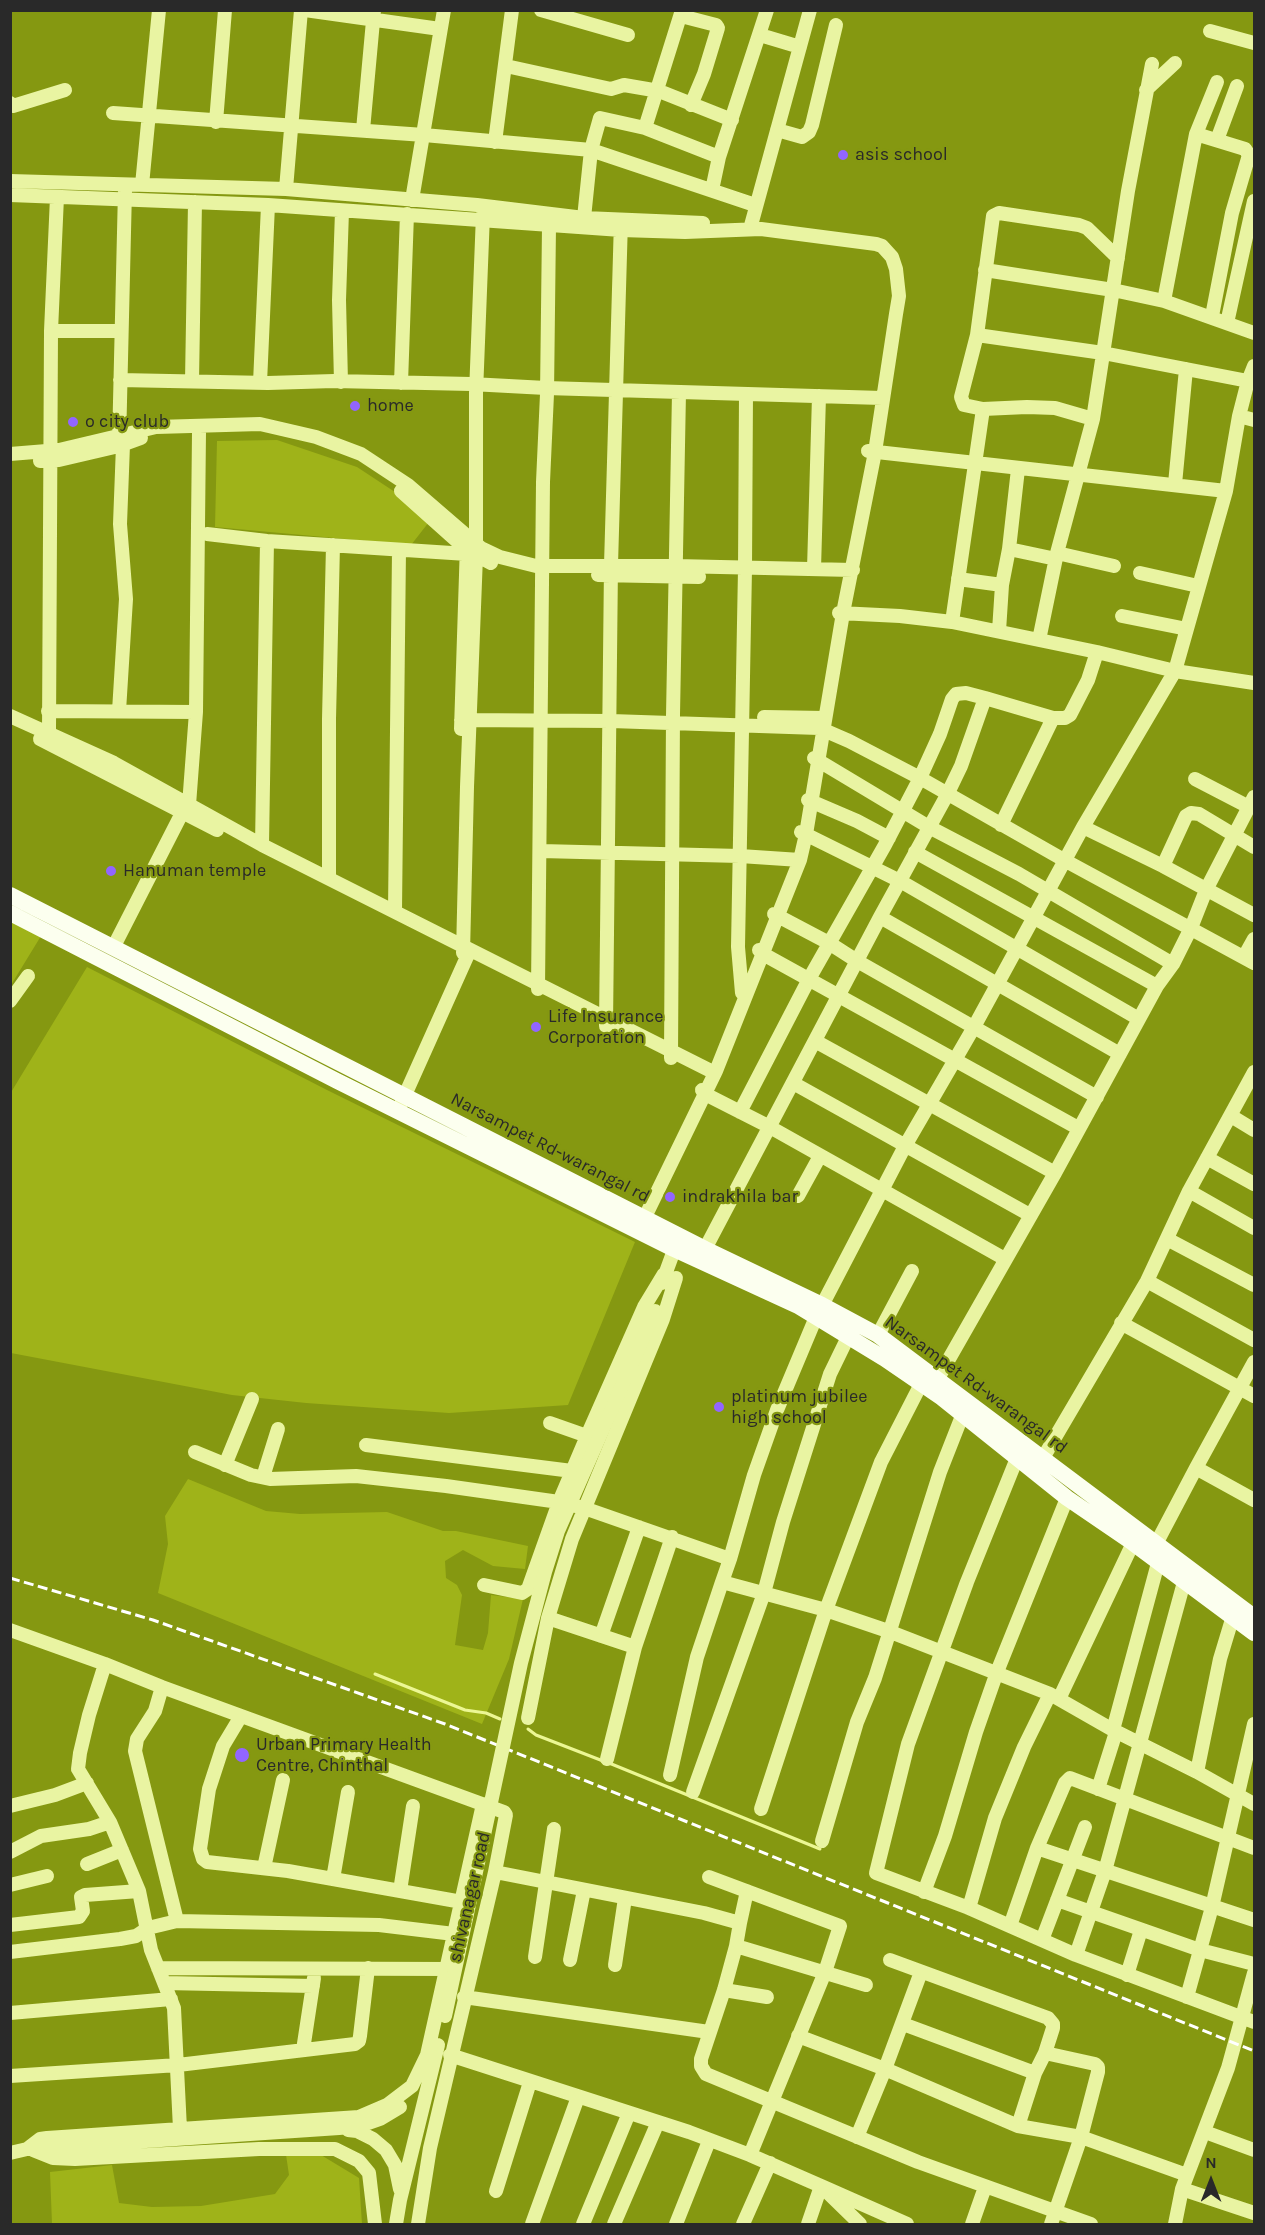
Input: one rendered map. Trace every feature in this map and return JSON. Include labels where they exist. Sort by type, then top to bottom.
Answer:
[{"type":"main road","name":"Narsampet Rd-warangal rd","points":[[10,895],[643,1217],[687,1246]]},
{"type":"main road","name":"Narsampet Rd-warangal rd","points":[[10,913],[398,1111],[687,1246],[819,1311],[879,1335],[962,1416],[1067,1498],[1254,1633]]},
{"type":"main road","name":"Narsampet Rd-warangal rd","points":[[819,1311],[848,1337],[929,1382],[1043,1458],[1254,1617]]},
{"type":"street","points":[[124,380],[121,331],[131,190],[148,115],[159,10]]},
{"type":"street","points":[[216,122],[225,10]]},
{"type":"street","points":[[286,189],[303,10],[373,16],[440,30]]},
{"type":"street","points":[[412,200],[444,10]]},
{"type":"street","points":[[495,141],[512,10]]},
{"type":"street","points":[[542,10],[628,35]]},
{"type":"street","points":[[712,190],[719,157],[767,10]]},
{"type":"street","points":[[754,228],[755,205],[810,10]]},
{"type":"street","points":[[645,128],[659,91],[682,14],[716,25],[718,28],[707,66],[690,105]]},
{"type":"street","points":[[363,130],[373,16]]},
{"type":"street","points":[[777,130],[802,137],[809,132],[836,25]]},
{"type":"street","points":[[1210,31],[1254,42]]},
{"type":"street","points":[[760,35],[800,47]]},
{"type":"street","points":[[1146,90],[1176,63]]},
{"type":"street","points":[[1039,640],[1056,556],[1093,419],[1152,64]]},
{"type":"street","points":[[506,66],[611,89],[624,85],[659,91],[732,120]]},
{"type":"street","points":[[1164,301],[1196,134],[1217,82]]},
{"type":"street","points":[[1217,140],[1238,86]]},
{"type":"street","points":[[10,103],[14,106],[65,90]]},
{"type":"street","points":[[113,113],[216,122],[363,130],[591,150],[755,205]]},
{"type":"street","points":[[584,218],[591,150],[600,118],[645,128],[719,157]]},
{"type":"street","points":[[1196,134],[1245,149],[1249,155],[1232,213],[1212,316]]},
{"type":"street","points":[[10,181],[131,190],[286,189],[481,205],[545,221],[584,218],[618,225]]},
{"type":"street","points":[[119,711],[126,599],[120,524],[131,190]]},
{"type":"street","points":[[10,195],[61,197],[131,190],[198,202],[479,220],[754,228],[882,246],[892,257],[897,280],[892,294],[871,451],[798,860],[709,1081],[643,1217]]},
{"type":"street","points":[[50,733],[48,711],[55,455],[55,331],[61,197]]},
{"type":"street","points":[[1227,323],[1254,201]]},
{"type":"street","points":[[195,381],[198,202]]},
{"type":"street","points":[[398,1111],[462,950],[465,716],[481,205]]},
{"type":"street","points":[[264,383],[270,206]]},
{"type":"street","points":[[337,382],[339,211]]},
{"type":"street","points":[[1093,419],[1055,408],[983,409],[964,405],[961,400],[976,335],[992,218],[999,213],[1079,225],[1087,228],[1118,258]]},
{"type":"street","points":[[405,383],[410,215]]},
{"type":"street","points":[[538,987],[541,851],[538,716],[539,571],[545,221]]},
{"type":"street","points":[[606,1022],[609,570],[618,225]]},
{"type":"street","points":[[985,270],[1113,290],[1164,301],[1212,316],[1254,333]]},
{"type":"street","points":[[55,331],[121,331]]},
{"type":"street","points":[[976,335],[1103,354],[1248,381]]},
{"type":"street","points":[[670,1775],[697,1657],[730,1559],[754,1475],[777,1410],[819,1311],[905,1146],[974,1027],[1064,860],[1175,671],[1226,491],[1239,416],[1254,366]]},
{"type":"street","points":[[1174,484],[1186,369]]},
{"type":"street","points":[[124,380],[405,383],[474,389],[878,400]]},
{"type":"street","points":[[671,1055],[681,395]]},
{"type":"street","points":[[742,993],[738,947],[749,573],[748,396]]},
{"type":"street","points":[[819,569],[823,398]]},
{"type":"street","points":[[952,622],[983,409]]},
{"type":"street","points":[[1239,416],[1254,420]]},
{"type":"street","points":[[122,440],[156,427],[260,424],[316,437],[361,454],[408,485],[470,548]]},
{"type":"street","points":[[10,462],[55,455],[159,431],[259,434],[314,446],[357,462],[403,492],[470,548]]},
{"type":"street","points":[[113,948],[189,808],[202,714],[207,534],[203,432]]},
{"type":"street","points":[[189,808],[196,712],[203,432]]},
{"type":"street","points":[[871,451],[1226,491]]},
{"type":"street","points":[[10,454],[55,455]]},
{"type":"street","points":[[999,631],[1002,585],[1009,549],[1018,469]]},
{"type":"street","points":[[207,534],[267,541],[399,550],[470,548],[539,571],[609,570],[848,575]]},
{"type":"street","points":[[262,844],[267,541]]},
{"type":"street","points":[[329,878],[329,719],[333,545]]},
{"type":"street","points":[[1009,549],[1114,566]]},
{"type":"street","points":[[395,911],[399,550]]},
{"type":"street","points":[[749,573],[819,569],[848,575]]},
{"type":"street","points":[[1140,573],[1198,586]]},
{"type":"street","points":[[958,579],[1002,585]]},
{"type":"street","points":[[841,613],[952,622],[1097,652],[1175,671],[1254,683]]},
{"type":"street","points":[[1122,616],[1187,629]]},
{"type":"street","points":[[740,1112],[809,979],[889,838],[920,778],[940,734],[952,699],[956,694],[966,693],[1053,718],[1065,718],[1070,715],[1088,680],[1097,652]]},
{"type":"street","points":[[396,2224],[446,2016],[521,1663],[558,1531],[670,1276],[687,1246],[768,1126],[793,1083],[838,995],[947,795],[961,766],[985,698]]},
{"type":"street","points":[[48,711],[196,712]]},
{"type":"street","points":[[10,716],[114,763],[189,808],[462,950],[671,1055],[709,1081],[740,1112],[1005,1259]]},
{"type":"street","points":[[465,716],[608,716],[822,724],[1064,860],[1249,960],[1254,939]]},
{"type":"street","points":[[1001,825],[1053,718]]},
{"type":"street","points":[[10,725],[262,844],[395,911],[462,950]]},
{"type":"street","points":[[816,759],[929,827],[1048,891],[1173,964]]},
{"type":"street","points":[[760,1809],[826,1610],[881,1462],[1005,1259],[1055,1173],[1157,986],[1173,964],[1206,890],[1252,802],[1195,779]]},
{"type":"street","points":[[810,800],[889,838]]},
{"type":"street","points":[[1163,866],[1186,816],[1191,813],[1199,814],[1254,847]]},
{"type":"street","points":[[1083,827],[1163,866],[1254,915]]},
{"type":"street","points":[[804,833],[900,881],[1139,1019]]},
{"type":"street","points":[[541,851],[740,856],[798,860]]},
{"type":"street","points":[[915,852],[1157,986]]},
{"type":"street","points":[[775,916],[829,943],[1097,1097]]},
{"type":"street","points":[[880,917],[1120,1054]]},
{"type":"street","points":[[709,1081],[742,993],[761,952]]},
{"type":"street","points":[[761,952],[1078,1128]]},
{"type":"street","points":[[10,1001],[28,976]]},
{"type":"street","points":[[815,1041],[1055,1173]]},
{"type":"street","points":[[1043,1458],[1147,1281],[1189,1191],[1252,1079]]},
{"type":"street","points":[[793,1083],[1030,1215]]},
{"type":"street","points":[[1231,1116],[1254,1130]]},
{"type":"street","points":[[798,1196],[820,1156]]},
{"type":"street","points":[[1207,1158],[1254,1184]]},
{"type":"street","points":[[1189,1191],[1254,1228]]},
{"type":"street","points":[[1167,1239],[1254,1285]]},
{"type":"street","points":[[879,1335],[912,1270]]},
{"type":"street","points":[[484,1585],[526,1592],[559,1502],[645,1307],[670,1276]]},
{"type":"street","points":[[528,1718],[548,1618],[572,1539],[663,1319],[670,1276]]},
{"type":"street","points":[[1147,1281],[1254,1340]]},
{"type":"street","points":[[1121,1323],[1254,1396]]},
{"type":"street","points":[[693,1792],[764,1593],[783,1522],[830,1374],[848,1337]]},
{"type":"street","points":[[1156,1544],[1254,1362]]},
{"type":"street","points":[[225,1465],[252,1399]]},
{"type":"street","points":[[822,1841],[857,1722],[875,1678],[940,1472],[962,1416]]},
{"type":"street","points":[[550,1423],[587,1436]]},
{"type":"street","points":[[263,1478],[278,1429]]},
{"type":"street","points":[[366,1445],[572,1471]]},
{"type":"street","points":[[195,1452],[263,1478],[356,1476],[559,1502],[672,1537],[730,1559]]},
{"type":"street","points":[[1017,1458],[908,1743],[876,1873],[969,1908],[1076,1955],[1248,2020]]},
{"type":"street","points":[[1196,1468],[1254,1500]]},
{"type":"street","points":[[924,1892],[997,1672],[1067,1498]]},
{"type":"street","points":[[601,1636],[639,1527]]},
{"type":"street","points":[[607,1759],[635,1647],[672,1537]]},
{"type":"street","points":[[969,1908],[995,1818],[1024,1748],[1054,1696],[1132,1543]]},
{"type":"street","points":[[1098,1789],[1158,1563]]},
{"type":"street","points":[[722,1582],[826,1610],[997,1672],[1054,1696],[1114,1731],[1197,1772],[1254,1804]]},
{"type":"street","points":[[1076,1955],[1105,1871],[1184,1582]]},
{"type":"street","points":[[1197,1772],[1220,1659],[1233,1616]]},
{"type":"street","points":[[548,1618],[635,1647]]},
{"type":"street","name":"shivanagar road","points":[[10,1630],[504,1812],[506,1815],[495,1872],[450,2055],[430,2148],[417,2224]]},
{"type":"street","points":[[105,1664],[89,1715],[78,1769],[110,1822],[139,1891],[152,1950],[171,1999],[175,2016],[180,2129]]},
{"type":"street","points":[[162,1687],[155,1711],[137,1739],[135,1751],[177,1921]]},
{"type":"street","points":[[241,1716],[223,1746],[208,1789],[200,1849],[207,1862],[264,1868],[462,1902]]},
{"type":"street","points":[[1187,1997],[1212,1907],[1254,1724]]},
{"type":"street","points":[[1010,1926],[1037,1848],[1067,1780],[1074,1778],[1125,1800],[1254,1848]]},
{"type":"street","points":[[264,1868],[283,1780]]},
{"type":"street","points":[[10,1806],[55,1795],[87,1783]]},
{"type":"street","points":[[333,1879],[348,1792]]},
{"type":"street","points":[[19,2149],[47,2138],[359,2117],[387,2105],[412,2086],[427,2055],[483,1804]]},
{"type":"street","points":[[400,1891],[413,1806]]},
{"type":"street","points":[[10,1852],[41,1836],[89,1829],[110,1822]]},
{"type":"street","points":[[1042,1940],[1085,1827]]},
{"type":"street","points":[[535,1957],[554,1828]]},
{"type":"street","points":[[1037,1848],[1254,1920]]},
{"type":"street","points":[[87,1864],[122,1850]]},
{"type":"street","points":[[495,1872],[704,1913],[740,1923]]},
{"type":"street","points":[[10,1885],[47,1876]]},
{"type":"street","points":[[709,1877],[840,1926],[825,1972],[750,2155]]},
{"type":"street","points":[[570,1960],[584,1890]]},
{"type":"street","points":[[10,1925],[79,1917],[83,1911],[81,1897],[85,1895],[139,1891]]},
{"type":"street","points":[[747,1891],[724,1990],[700,2059],[706,2074],[985,2187],[1053,2218],[1091,2224]]},
{"type":"street","points":[[615,1965],[625,1898]]},
{"type":"street","points":[[1057,1900],[1200,1950],[1254,1964]]},
{"type":"street","points":[[10,1952],[120,1939],[136,1935],[148,1928],[177,1921],[379,1925],[454,1934]]},
{"type":"street","points":[[1127,1975],[1141,1930]]},
{"type":"street","points":[[736,1946],[866,1985]]},
{"type":"street","points":[[890,1960],[1048,2018],[1053,2024],[1045,2053],[1035,2073],[1018,2126]]},
{"type":"street","points":[[158,1968],[448,1969]]},
{"type":"street","points":[[303,2050],[315,1968]]},
{"type":"street","points":[[10,2076],[178,2065],[349,2046],[359,2042],[368,1968]]},
{"type":"street","points":[[857,2137],[903,2024],[921,1972]]},
{"type":"street","points":[[1175,2224],[1187,2175],[1248,2020],[1254,1979]]},
{"type":"street","points":[[164,1983],[313,1986]]},
{"type":"street","points":[[724,1990],[767,1997]]},
{"type":"street","points":[[464,1997],[709,2032]]},
{"type":"street","points":[[10,2013],[171,1999]]},
{"type":"street","points":[[903,2024],[1035,2073]]},
{"type":"street","points":[[798,2036],[885,2069],[1018,2126],[1081,2137],[1187,2175]]},
{"type":"street","points":[[1045,2053],[1095,2064],[1098,2067],[1081,2137],[1053,2218]]},
{"type":"street","points":[[450,2055],[658,2122],[750,2155],[907,2224]]},
{"type":"street","points":[[19,2149],[360,2126],[398,2109],[413,2096],[426,2079],[435,2061]]},
{"type":"street","points":[[496,2191],[530,2082]]},
{"type":"street","points":[[532,2224],[578,2097]]},
{"type":"street","points":[[583,2224],[629,2113]]},
{"type":"street","points":[[614,2224],[658,2122]]},
{"type":"street","points":[[339,2128],[357,2131],[373,2139],[386,2151],[395,2165],[400,2182],[400,2200]]},
{"type":"street","points":[[1205,2132],[1254,2150]]},
{"type":"street","points":[[676,2224],[709,2141]]},
{"type":"street","points":[[19,2149],[62,2159],[313,2147],[335,2149],[359,2161],[369,2173],[375,2224]]},
{"type":"street","points":[[743,2224],[770,2163]]},
{"type":"street","points":[[808,2224],[821,2186]]},
{"type":"street","points":[[821,2186],[860,2224]]},
{"type":"street","points":[[972,2224],[985,2187]]},
{"type":"street","points":[[1182,2189],[1254,2213]]},
{"type":"green space","points":[[277,440],[357,467],[398,494],[429,522],[411,545],[215,527],[217,441]]},
{"type":"green space","points":[[11,921],[41,936],[11,985]]},
{"type":"green space","points":[[87,967],[327,1090],[635,1242],[568,1405],[449,1413],[306,1403],[232,1395],[11,1353],[10,1094]]},
{"type":"green space","points":[[188,1479],[266,1511],[300,1514],[387,1512],[443,1531],[456,1531],[528,1546],[525,1569],[493,1566],[463,1550],[445,1561],[446,1578],[457,1585],[462,1595],[455,1645],[483,1650],[488,1633],[491,1595],[523,1599],[509,1659],[482,1724],[158,1593],[168,1544],[165,1516]]},
{"type":"green space","points":[[285,2148],[321,2155],[359,2178],[362,2224],[52,2224],[50,2172],[112,2165],[119,2203],[152,2207],[201,2206],[275,2194],[289,2175]]},
{"type":"waterway","points":[[375,1674],[465,1710],[486,1713],[500,1719]]},
{"type":"waterway","points":[[528,1729],[536,1735],[603,1761]]},
{"type":"waterway","points":[[609,1763],[820,1849]]},
{"type":"railway","points":[[10,1578],[153,1620],[445,1724],[1254,2051]]},
{"type":"place","name":"asis school","points":[[843,155]]},
{"type":"place","name":"home","points":[[355,406]]},
{"type":"place","name":"o city club","points":[[73,422]]},
{"type":"place","name":"Hanuman temple","points":[[111,871]]},
{"type":"place","name":"Life Insurance Corporation","points":[[536,1027]]},
{"type":"place","name":"indrakhila bar","points":[[670,1197]]},
{"type":"place","name":"platinum jubilee high school","points":[[719,1407]]},
{"type":"place","name":"Urban Primary Health Centre, Chinthal","points":[[242,1755]]}]
